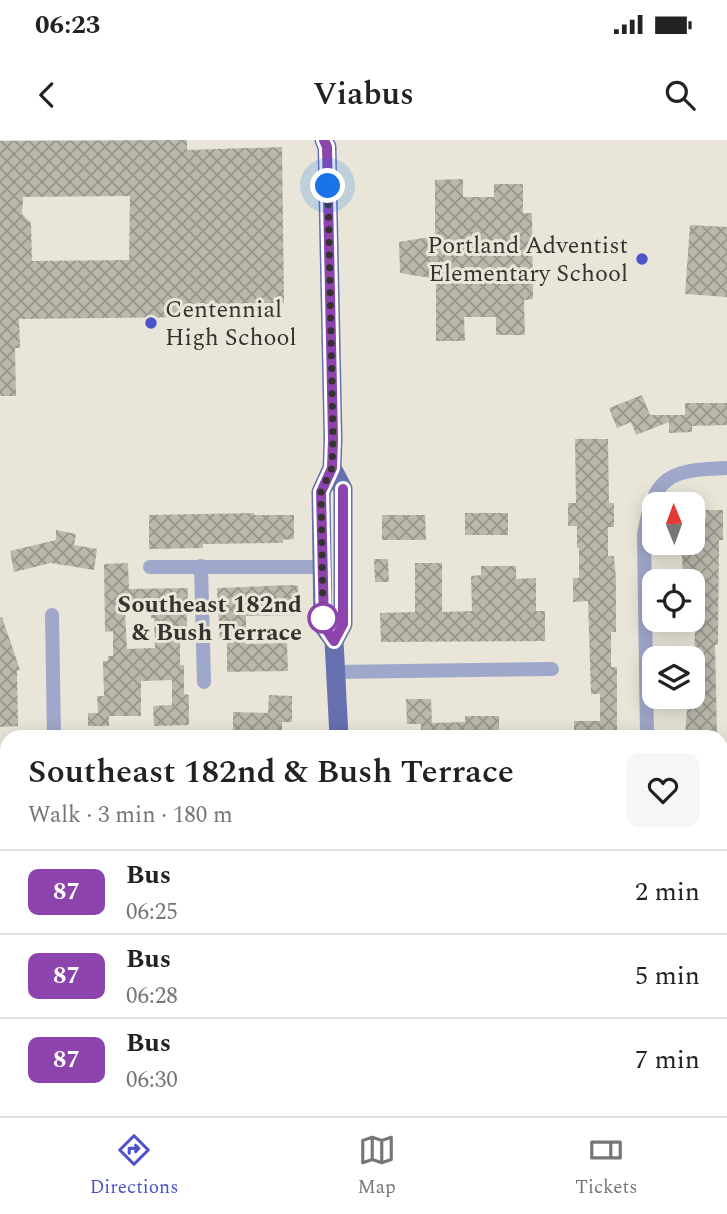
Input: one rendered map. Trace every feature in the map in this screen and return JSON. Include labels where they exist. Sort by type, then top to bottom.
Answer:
[{"type":"main road","points":[[327,142],[332,468],[321,492],[324,626],[334,641]]},
{"type":"main road","points":[[332,468],[343,489],[343,624],[334,641],[338,730]]},
{"type":"street","points":[[647,730],[644,535],[649,505],[663,481],[695,469],[727,468]]},
{"type":"street","points":[[201,566],[204,682]]},
{"type":"street","points":[[150,567],[323,567]]},
{"type":"street","points":[[52,615],[54,730]]},
{"type":"street","points":[[334,672],[552,669]]},
{"type":"building","points":[[187,140],[187,150],[282,147],[284,303],[189,304],[189,317],[19,319],[20,348],[15,348],[16,396],[0,396],[0,141]],"holes":[[[130,196],[129,260],[32,261],[31,223],[22,214],[23,197]]]},
{"type":"building","points":[[463,179],[463,197],[494,197],[494,184],[523,184],[523,213],[532,213],[533,299],[524,300],[525,335],[496,335],[496,317],[464,317],[465,341],[436,341],[436,279],[400,273],[399,242],[435,236],[435,180]]},
{"type":"building","points":[[690,225],[727,227],[727,297],[685,294]]},
{"type":"building","points":[[642,395],[650,415],[685,415],[685,403],[727,403],[727,425],[692,426],[692,432],[669,433],[669,422],[636,435],[631,422],[617,428],[609,408]]},
{"type":"building","points":[[575,439],[608,439],[609,503],[614,503],[614,527],[608,527],[608,556],[614,556],[616,579],[616,632],[611,632],[611,667],[617,667],[617,730],[574,730],[574,721],[600,721],[600,694],[591,694],[588,601],[573,602],[573,578],[579,578],[579,548],[577,526],[568,526],[568,503],[576,503]]},
{"type":"building","points":[[706,510],[723,510],[723,540],[719,540],[718,645],[715,645],[717,730],[686,730],[687,709],[705,709],[705,646],[695,646],[695,632],[705,632],[705,569],[683,569],[682,555],[705,555]]},
{"type":"building","points":[[465,513],[508,513],[508,535],[465,535]]},
{"type":"building","points":[[149,515],[294,515],[294,539],[283,540],[283,543],[203,544],[203,548],[149,549]]},
{"type":"building","points":[[382,515],[425,515],[426,540],[382,540]]},
{"type":"building","points":[[56,530],[76,534],[74,545],[97,549],[94,570],[51,563],[14,572],[10,551],[56,540]]},
{"type":"building","points":[[374,559],[388,559],[389,582],[375,582]]},
{"type":"building","points":[[128,563],[129,589],[188,588],[186,641],[180,641],[180,665],[184,665],[184,694],[189,695],[189,725],[154,726],[153,706],[172,705],[172,680],[141,681],[141,716],[109,716],[109,726],[88,726],[88,713],[98,713],[97,696],[104,696],[103,661],[108,661],[108,656],[113,656],[113,631],[105,632],[104,564]],"holes":[[[125,612],[151,612],[151,618],[154,618],[155,648],[127,649]]]},
{"type":"building","points":[[415,563],[442,563],[442,612],[472,611],[471,576],[481,575],[481,566],[516,566],[516,579],[536,578],[536,611],[545,611],[545,641],[381,642],[380,613],[415,612]]},
{"type":"building","points":[[298,586],[299,615],[246,616],[246,644],[287,643],[288,671],[227,672],[227,642],[220,642],[217,588]]},
{"type":"building","points":[[2,617],[20,670],[17,671],[18,726],[0,727]]},
{"type":"building","points":[[269,695],[292,696],[292,722],[282,722],[282,730],[233,730],[233,712],[268,713]]},
{"type":"building","points":[[406,699],[431,699],[432,723],[465,722],[465,716],[499,716],[499,730],[421,730],[421,724],[407,724]]},
{"type":"bus line","name":"87","points":[[324,140],[327,147],[333,439],[332,468],[321,492],[321,525],[324,626],[334,641],[343,624],[343,489]]},
{"type":"place","name":"Portland Adventist Elementary School","points":[[642,259]]},
{"type":"place","name":"Centennial High School","points":[[151,323]]},
{"type":"place","name":"Southeast 182nd & Bush Terrace","points":[[323,618]]},
{"type":"route","points":[[323,618],[321,492],[332,468],[333,439],[328,186]]}]
